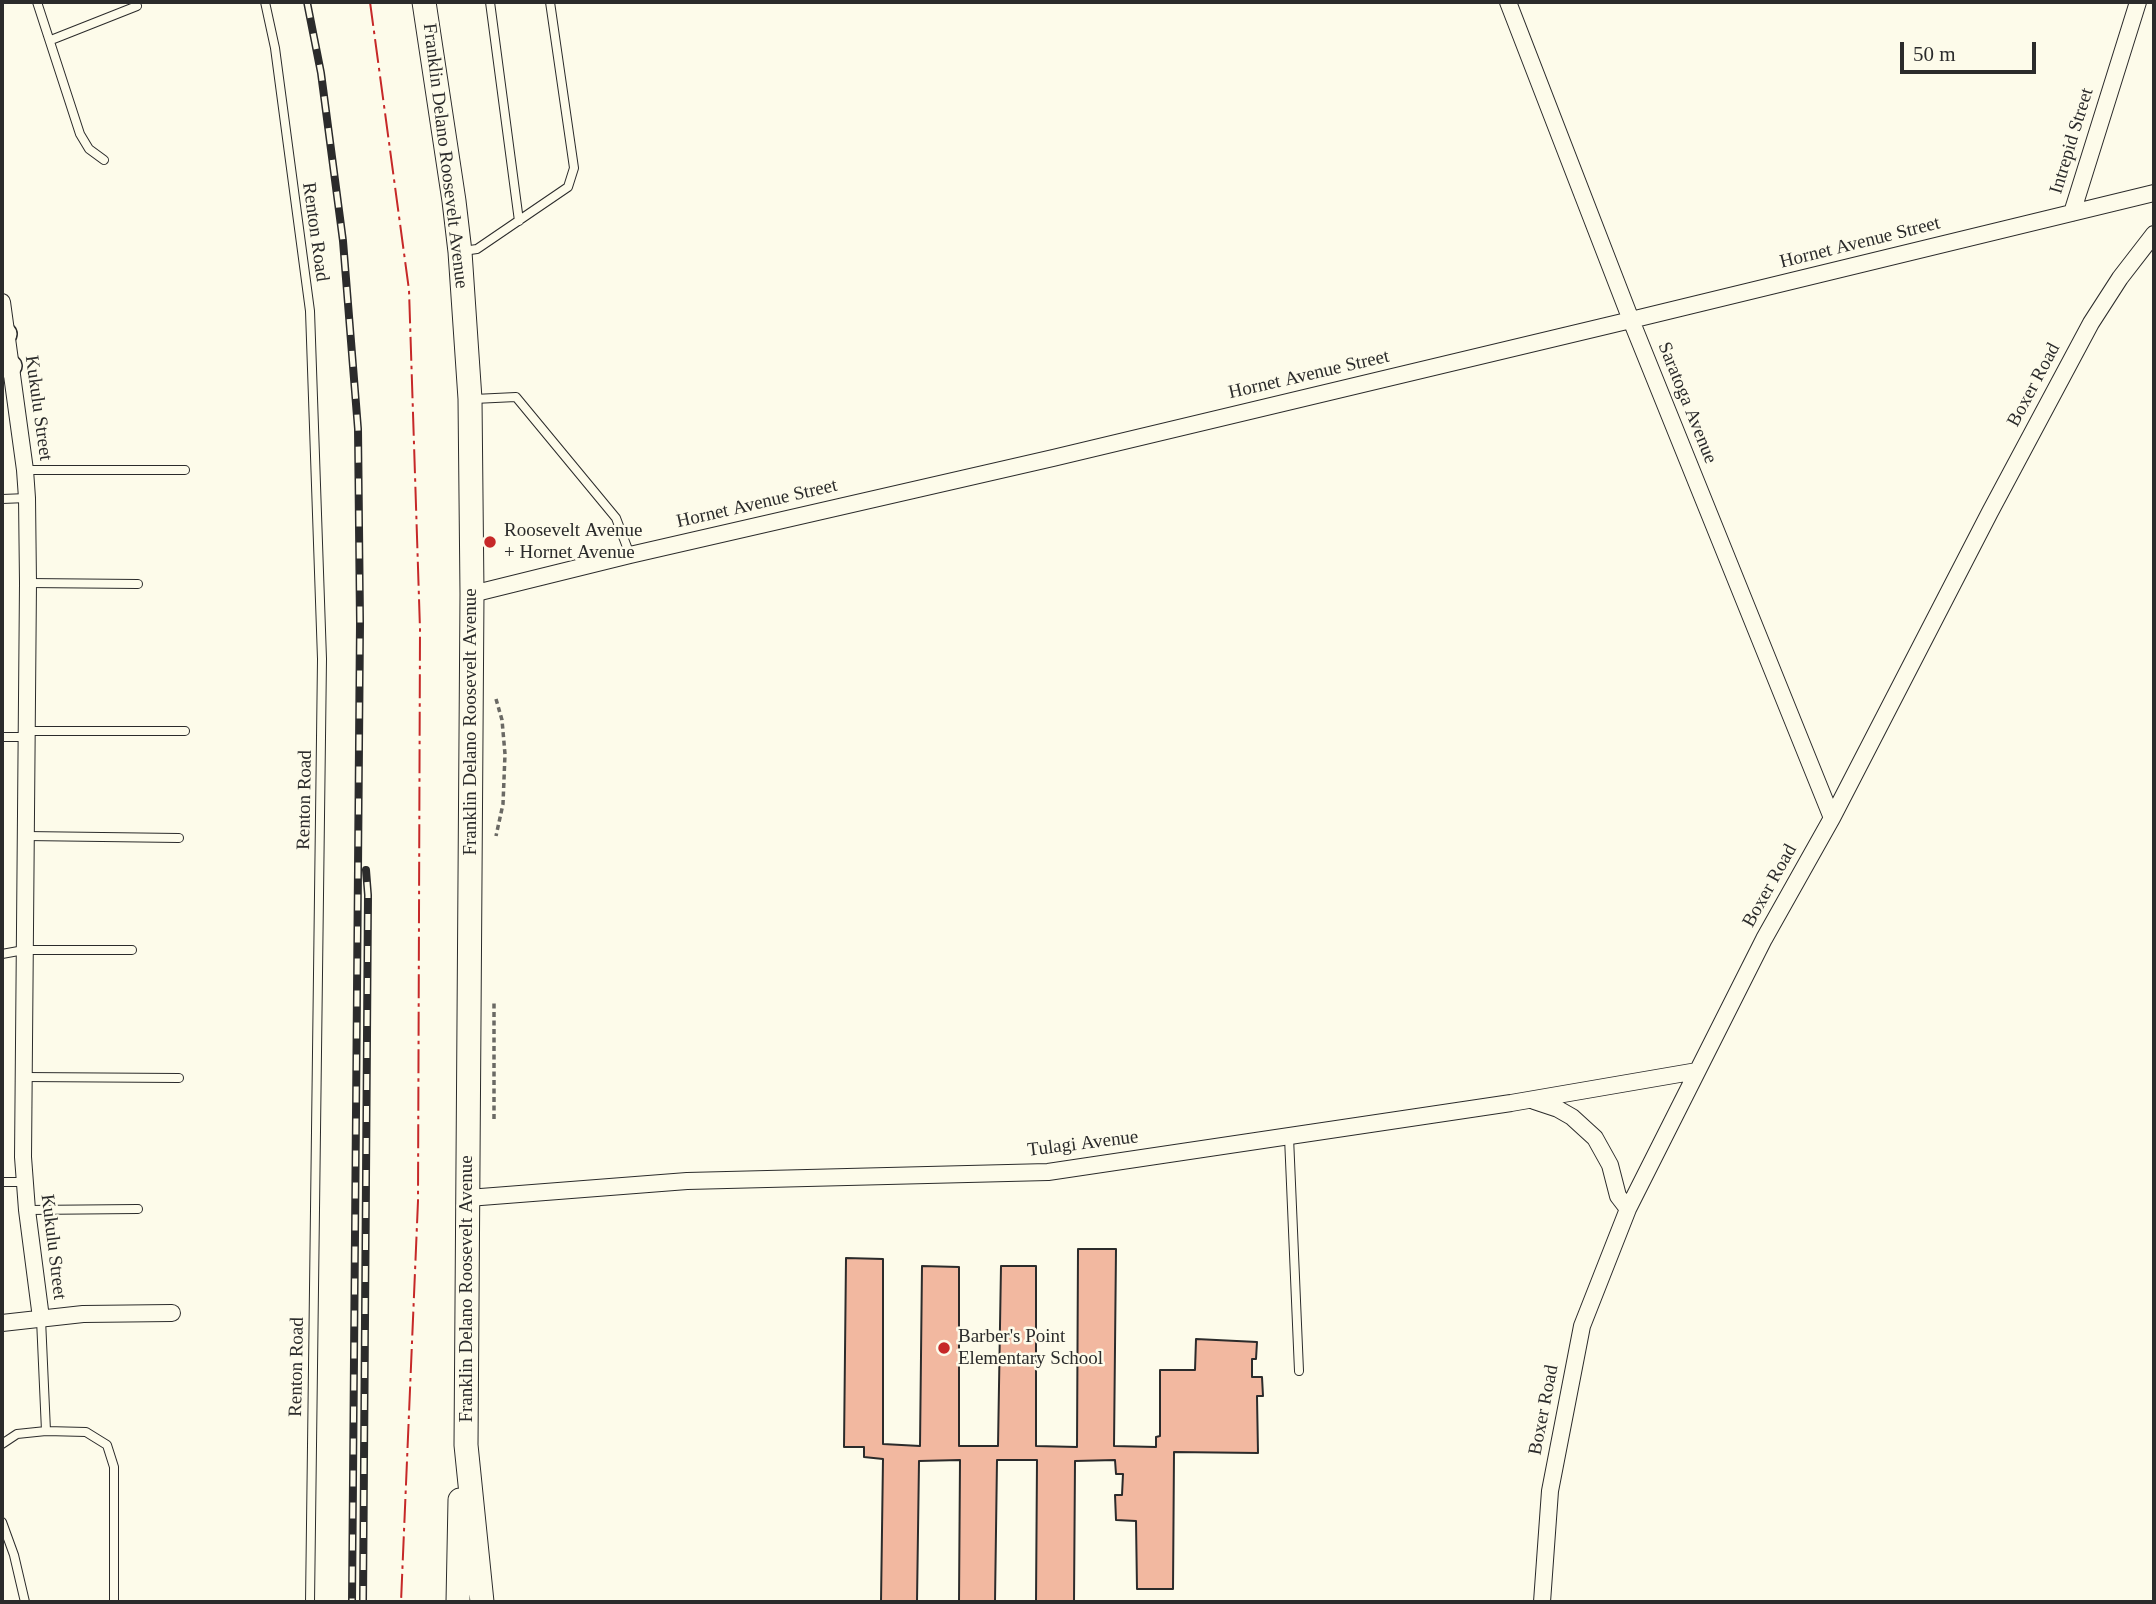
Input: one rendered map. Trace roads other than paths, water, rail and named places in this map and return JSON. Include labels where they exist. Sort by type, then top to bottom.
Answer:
[{"type":"main road","name":"Franklin Delano Roosevelt Avenue","points":[[424,2],[448,151],[460,251],[470,399],[472,594],[466,1445],[459,1509],[458,1602]]},
{"type":"main road","name":"Franklin Delano Roosevelt Avenue","points":[[466,1445],[482,1602]]},
{"type":"street","name":"Saratoga Avenue","points":[[1508,2],[1631,320],[1832,818]]},
{"type":"street","name":"Intrepid Street","points":[[2072,213],[2137,2]]},
{"type":"street","name":"Hornet Avenue Street","points":[[472,594],[1053,458],[2154,193]]},
{"type":"street","name":"Boxer Road","points":[[1542,1602],[1550,1491],[1582,1326],[1628,1209],[1764,939],[1832,818],[1990,512],[2091,324],[2120,278],[2154,234]]},
{"type":"street","name":"Kukulu Street","points":[[2,302],[6,367],[26,470],[28,583],[24,1182],[41,1318]]},
{"type":"street","name":"Tulagi Avenue","points":[[468,1198],[687,1181],[1048,1172],[1528,1100],[1697,1071]]},
{"type":"street","points":[[1528,1100],[1558,1109],[1572,1117],[1595,1138],[1610,1165],[1618,1196],[1628,1209]]},
{"type":"street","points":[[2,1323],[41,1318],[172,1313]]},
{"type":"lane","points":[[37,2],[80,134],[89,149],[104,160]]},
{"type":"lane","name":"Renton Road","points":[[265,2],[275,48],[310,311],[323,659],[310,1602]]},
{"type":"lane","points":[[490,2],[519,221]]},
{"type":"lane","points":[[460,251],[478,249],[568,187],[574,168],[550,2]]},
{"type":"lane","points":[[51,40],[137,6]]},
{"type":"lane","points":[[470,399],[516,397],[616,517],[630,555]]},
{"type":"lane","points":[[26,470],[186,470]]},
{"type":"lane","points":[[2,499],[27,498]]},
{"type":"lane","points":[[28,583],[138,584]]},
{"type":"lane","points":[[2,737],[26,734],[185,731]]},
{"type":"lane","points":[[26,836],[179,838]]},
{"type":"lane","points":[[2,954],[24,950],[132,950]]},
{"type":"lane","points":[[24,1077],[179,1078]]},
{"type":"lane","points":[[1289,1137],[1299,1371]]},
{"type":"lane","points":[[2,1182],[24,1182]]},
{"type":"lane","points":[[27,1210],[138,1209]]},
{"type":"lane","points":[[41,1318],[46,1431]]},
{"type":"lane","points":[[2,1444],[17,1434],[46,1431],[86,1432],[101,1440],[110,1452],[114,1467],[114,1602]]},
{"type":"lane","points":[[2,1522],[26,1602]]},
{"type":"railway","points":[[307,2],[321,73],[343,241],[358,429],[360,623],[352,1602]]},
{"type":"railway","points":[[363,1602],[368,895],[366,870]]},
{"type":"place","name":"Roosevelt Avenue + Hornet Avenue","points":[[490,542]]},
{"type":"place","name":"Barber's Point Elementary School","points":[[944,1348]]}]
